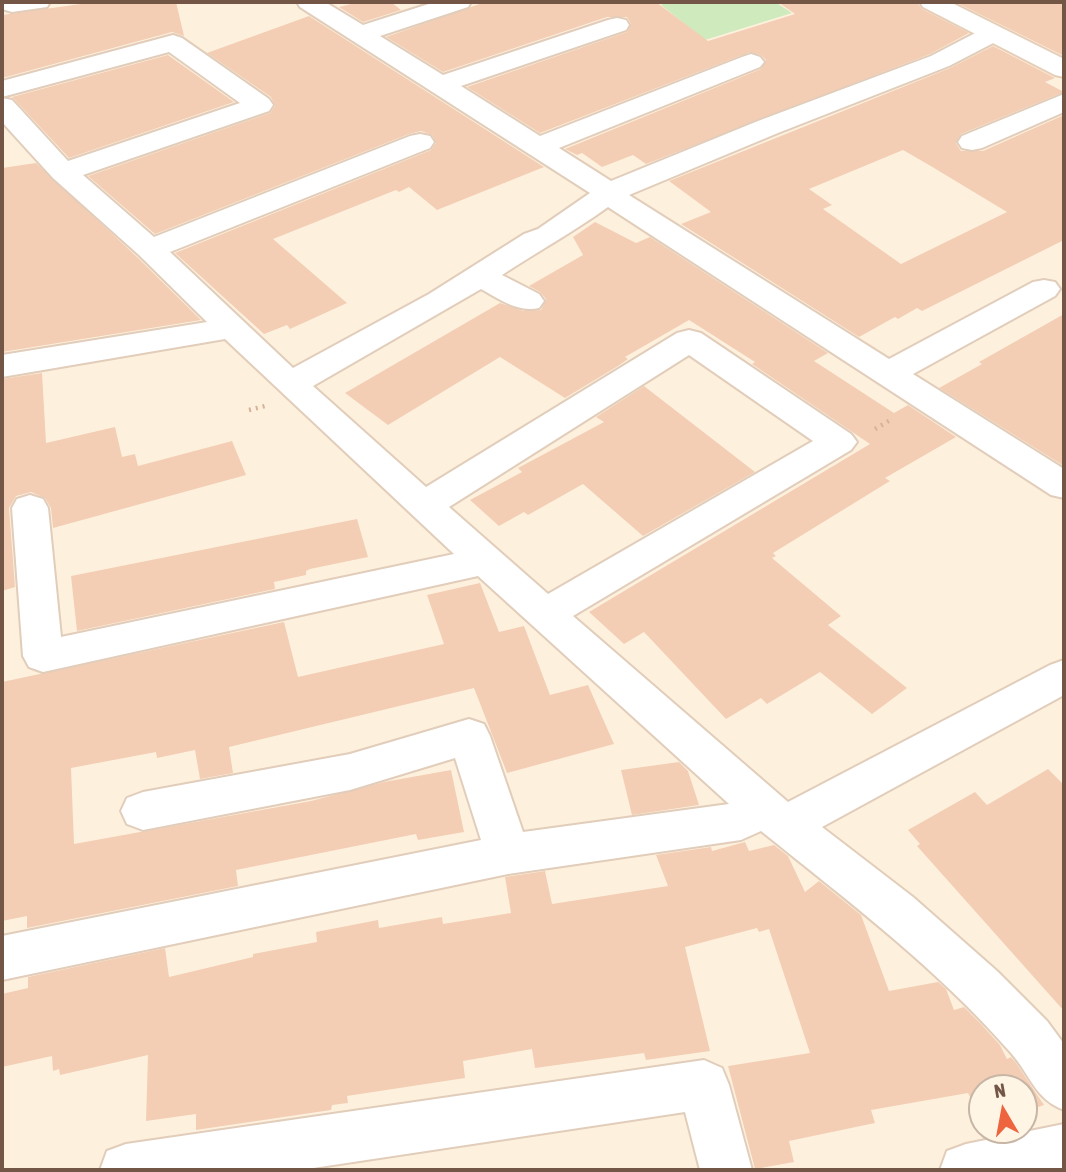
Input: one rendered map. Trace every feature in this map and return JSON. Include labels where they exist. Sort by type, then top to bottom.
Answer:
[{"type":"street","points":[[5,2],[12,5],[38,2]]},
{"type":"street","points":[[309,2],[539,146],[1064,486]]},
{"type":"street","points":[[360,34],[459,2]]},
{"type":"street","points":[[932,2],[1064,69]]},
{"type":"street","points":[[439,85],[617,25]]},
{"type":"street","points":[[290,384],[440,301],[535,240],[550,235],[608,193],[768,127],[940,61],[992,34]]},
{"type":"street","points":[[2,89],[173,43],[260,105],[63,172]]},
{"type":"street","points":[[539,146],[751,62]]},
{"type":"street","points":[[972,142],[1064,102]]},
{"type":"street","points":[[2,106],[63,172],[150,249],[290,384],[482,558],[774,816],[897,912],[980,987],[1030,1038],[1064,1085]]},
{"type":"street","points":[[150,249],[420,142]]},
{"type":"street","points":[[480,276],[528,301]]},
{"type":"street","points":[[889,373],[1044,289]]},
{"type":"street","points":[[2,366],[231,328]]},
{"type":"street","points":[[425,505],[689,340],[839,442],[546,613]]},
{"type":"street","points":[[30,508],[43,656],[465,566],[482,558]]},
{"type":"street","points":[[2,958],[508,854],[774,816],[1064,676]]},
{"type":"street","points":[[143,811],[350,772],[468,736],[508,854]]},
{"type":"street","points":[[126,1170],[704,1085],[726,1170]]},
{"type":"street","points":[[966,1170],[1064,1150]]},
{"type":"path","points":[[244,2],[262,2]]},
{"type":"path","points":[[839,442],[858,439],[892,419]]},
{"type":"green space","points":[[666,2],[775,2],[792,13],[705,40],[661,5]]},
{"type":"building","points":[[95,2],[176,2],[184,36],[172,32],[2,78],[2,15]]},
{"type":"building","points":[[359,2],[391,2],[401,10],[363,22],[339,7]]},
{"type":"building","points":[[485,2],[656,2],[708,41],[795,14],[778,2],[917,2],[922,9],[969,33],[930,54],[646,164],[633,155],[602,167],[582,153],[577,155],[565,149],[761,69],[766,60],[761,55],[750,52],[540,133],[467,87],[627,32],[631,24],[627,17],[607,17],[443,72],[386,37]]},
{"type":"building","points":[[955,2],[1064,2],[1064,56]]},
{"type":"building","points":[[309,16],[544,167],[437,210],[409,187],[399,192],[396,190],[273,239],[347,303],[290,329],[287,325],[264,334],[175,253],[431,150],[436,143],[432,135],[421,131],[409,134],[155,234],[88,176],[270,113],[275,106],[271,97],[207,53]]},
{"type":"building","points":[[993,46],[1055,78],[1045,82],[1064,92],[961,134],[956,143],[961,151],[983,151],[1064,115],[1064,240],[922,311],[917,308],[898,319],[895,317],[859,337],[681,224],[711,212],[669,181],[950,68]],"holes":[[[903,150],[1007,212],[901,264],[823,209],[832,205],[809,189]]]},
{"type":"building","points":[[168,55],[234,102],[69,158],[12,97]]},
{"type":"building","points":[[36,163],[201,320],[2,352],[2,168]]},
{"type":"building","points":[[595,222],[636,243],[650,237],[828,353],[814,361],[894,413],[908,405],[956,437],[885,478],[890,481],[773,553],[776,556],[772,558],[841,616],[828,625],[907,688],[872,714],[820,672],[767,704],[761,698],[726,719],[644,632],[624,644],[589,612],[870,444],[752,364],[755,362],[689,320],[625,357],[628,359],[565,398],[500,357],[388,425],[345,393],[500,303],[523,311],[541,310],[546,299],[529,286],[583,255],[573,237]]},
{"type":"building","points":[[1064,314],[1064,466],[939,388]]},
{"type":"building","points":[[42,373],[46,443],[115,427],[122,457],[135,454],[138,466],[232,441],[246,475],[53,528],[51,508],[45,498],[31,492],[16,496],[9,508],[15,587],[2,591],[2,379]]},
{"type":"building","points":[[644,386],[755,472],[643,536],[583,484],[528,515],[524,512],[499,526],[470,500],[522,472],[518,468],[604,422],[596,417]]},
{"type":"building","points":[[357,519],[368,557],[310,569],[306,571],[306,575],[274,582],[275,589],[77,631],[71,576]]},
{"type":"building","points":[[480,583],[499,632],[524,626],[550,695],[588,685],[614,744],[507,773],[474,688],[229,747],[233,773],[200,779],[195,750],[157,758],[156,752],[71,768],[74,844],[311,801],[384,782],[451,770],[464,832],[418,840],[416,834],[236,870],[238,886],[27,928],[27,916],[2,921],[2,682],[284,622],[298,677],[444,644],[427,595]]},
{"type":"building","points":[[679,762],[688,771],[699,805],[632,815],[621,770]]},
{"type":"building","points":[[1048,769],[1064,785],[1064,1011],[917,846],[920,844],[908,830],[975,792],[987,805]]},
{"type":"building","points":[[745,842],[749,851],[774,845],[788,856],[805,892],[819,881],[861,915],[889,991],[938,982],[946,989],[954,1010],[964,1007],[1000,1045],[1007,1059],[1011,1057],[1023,1074],[968,1074],[968,1093],[871,1110],[875,1123],[789,1141],[794,1162],[755,1169],[728,1066],[810,1053],[769,929],[759,932],[757,928],[685,947],[710,1051],[646,1060],[644,1053],[535,1068],[532,1049],[463,1061],[465,1078],[347,1096],[348,1103],[332,1105],[331,1110],[196,1130],[196,1114],[146,1121],[148,1055],[60,1075],[59,1069],[53,1071],[52,1056],[2,1067],[2,994],[28,988],[28,977],[165,948],[169,977],[253,957],[253,954],[317,942],[316,932],[378,920],[379,928],[442,917],[443,924],[511,913],[505,877],[545,871],[552,904],[668,886],[656,855],[711,847],[712,851]]},
{"type":"building","points":[[1038,1096],[1044,1105],[1038,1107]]}]
